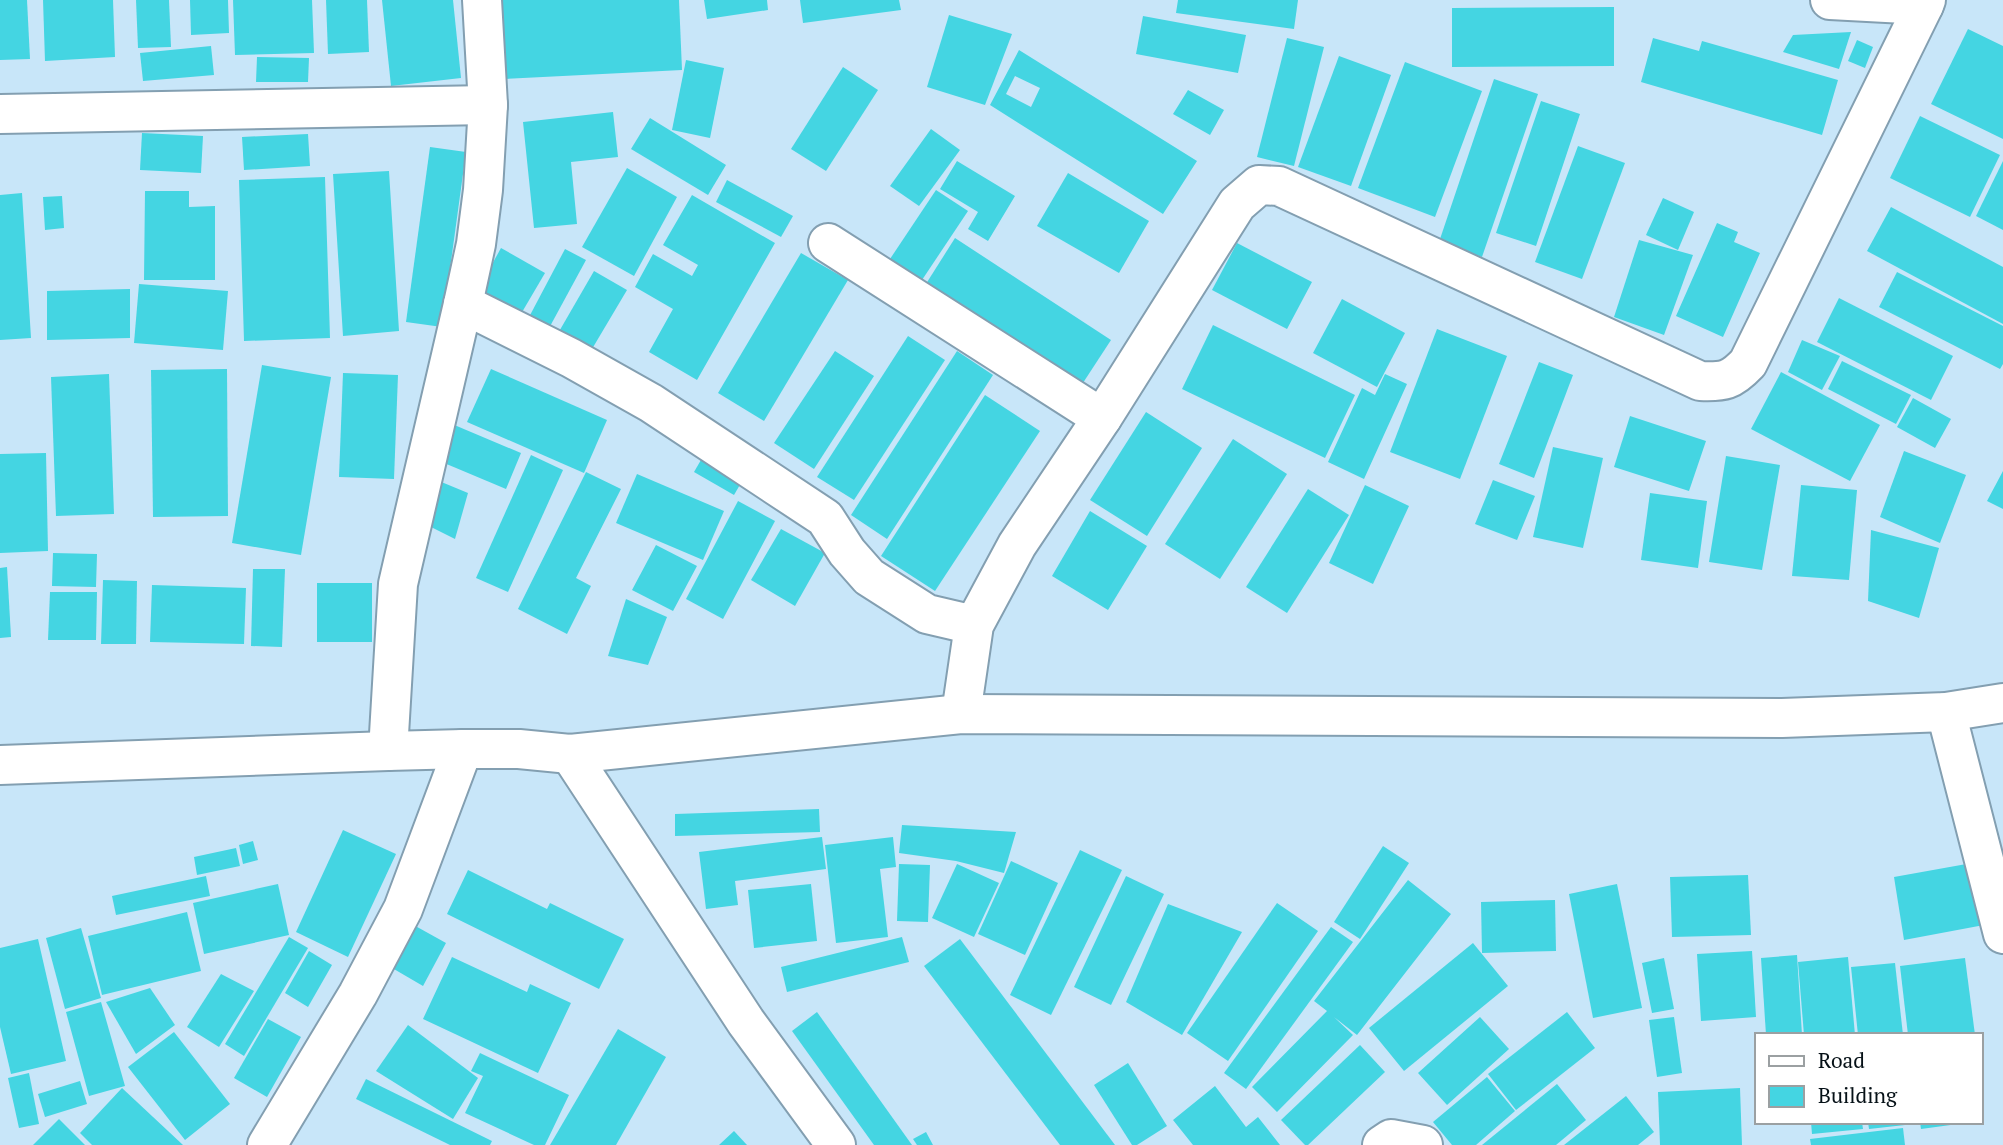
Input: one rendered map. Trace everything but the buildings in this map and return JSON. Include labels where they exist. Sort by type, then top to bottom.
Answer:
[{"type":"street","points":[[388,751],[398,584],[476,244],[483,190],[488,105],[482,0]]},
{"type":"street","points":[[961,714],[974,625],[1017,545],[1102,418],[1237,204],[1259,185],[1279,186],[1700,381],[1723,382],[1730,378],[1748,363],[1925,3],[1830,0]]},
{"type":"street","points":[[0,114],[488,105]]},
{"type":"street","points":[[828,243],[1102,418]]},
{"type":"street","points":[[463,304],[571,358],[651,403],[825,518],[847,552],[869,577],[927,614],[974,625]]},
{"type":"street","points":[[0,765],[463,749],[519,749],[570,754],[961,714],[1782,718],[1946,712],[2003,703]]},
{"type":"street","points":[[1946,712],[2003,934]]},
{"type":"street","points":[[267,1145],[358,994],[403,909],[463,749]]},
{"type":"street","points":[[570,754],[746,1022],[836,1145]]},
{"type":"street","points":[[1382,1145],[1391,1139],[1423,1145]]}]
